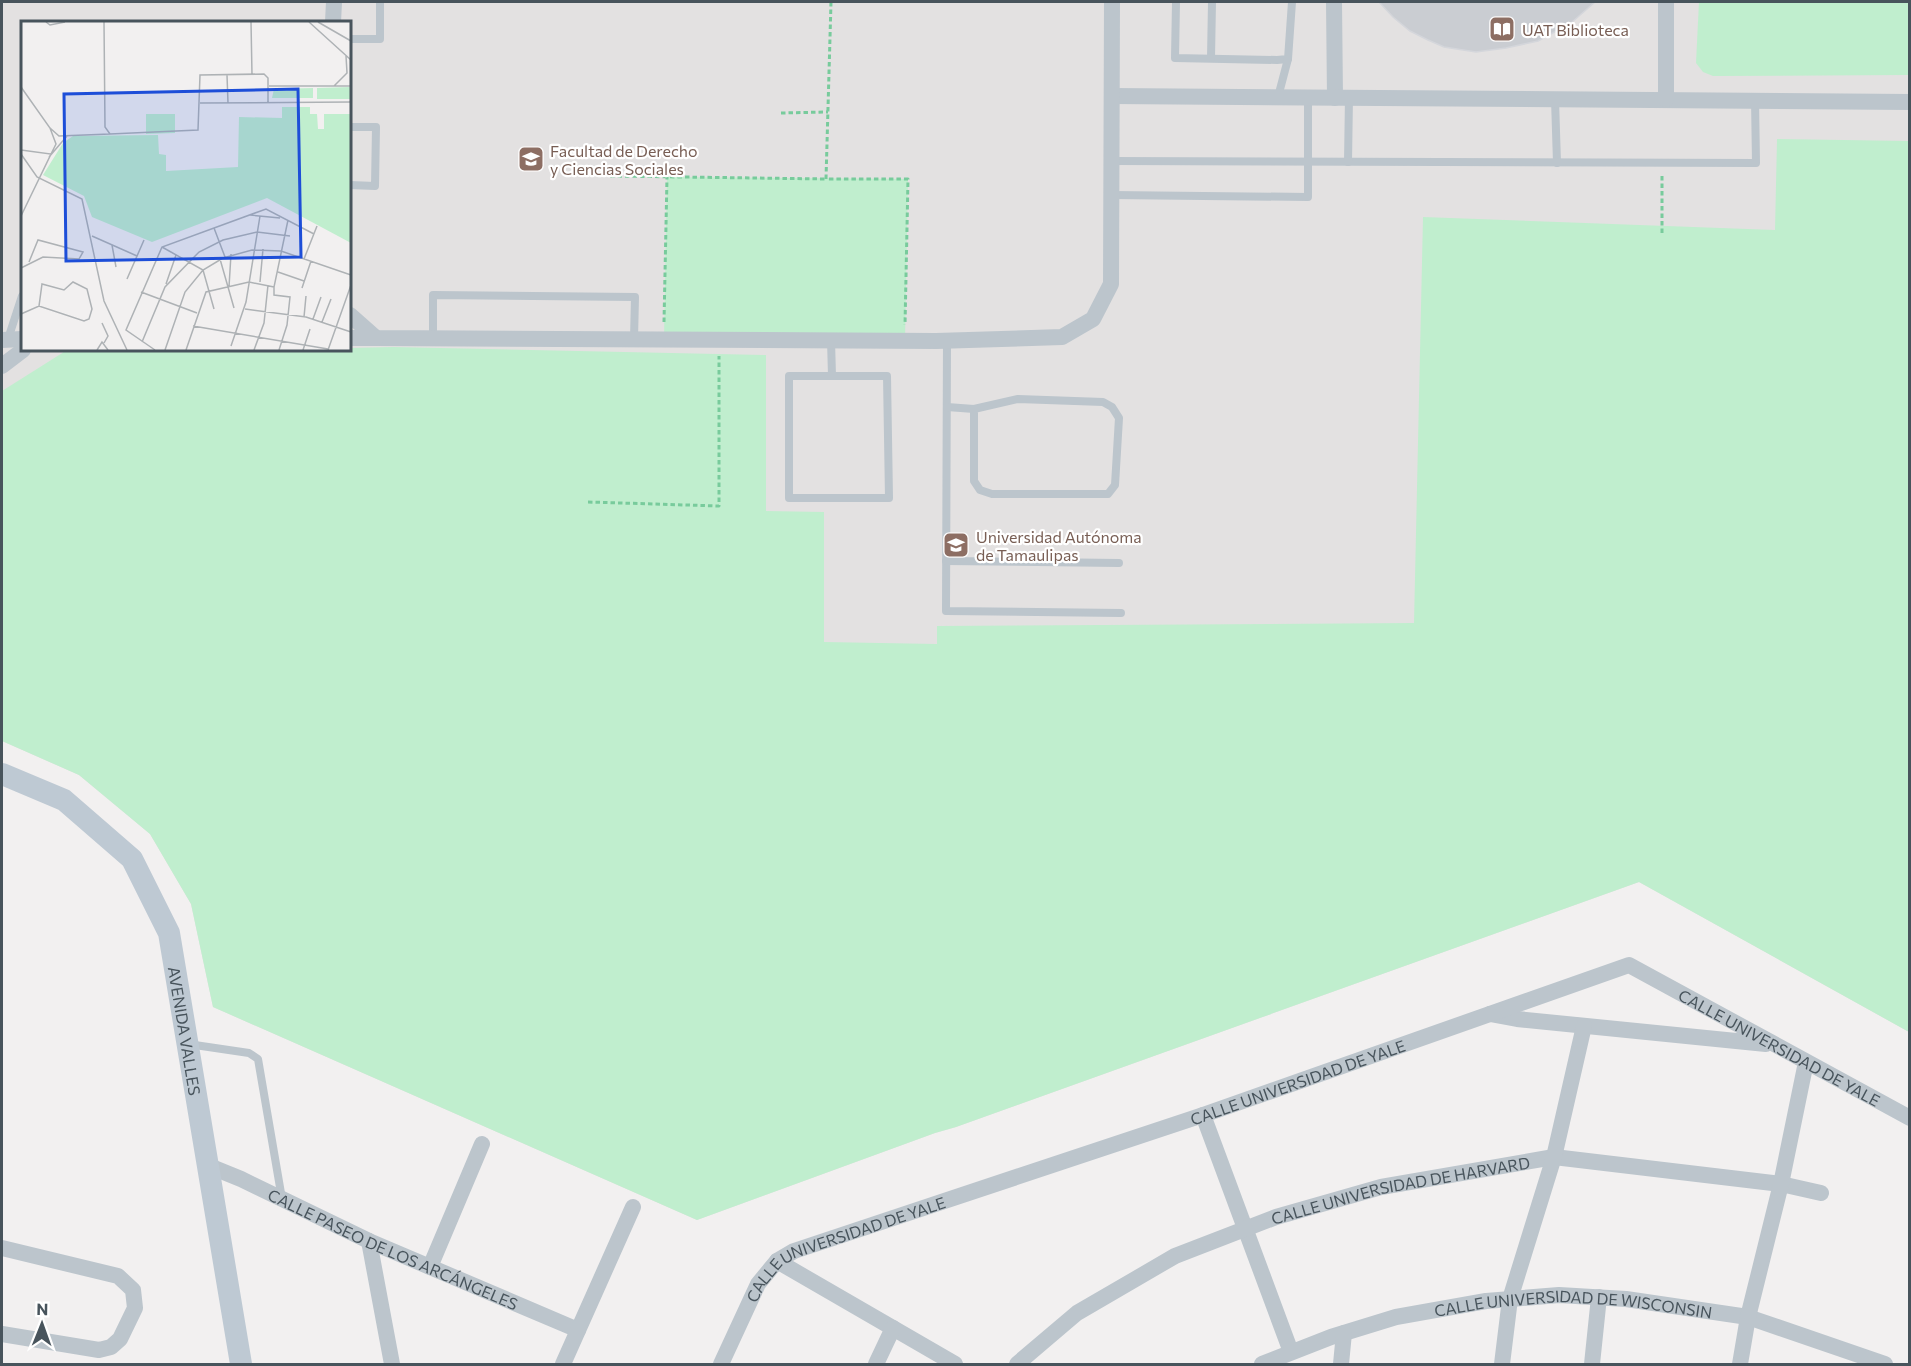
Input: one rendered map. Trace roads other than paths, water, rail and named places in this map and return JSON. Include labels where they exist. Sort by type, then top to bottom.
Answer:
[{"type":"main road","name":"AVENIDA VALLES","points":[[2,774],[64,800],[132,860],[169,933],[242,1365]]},
{"type":"street","points":[[333,2],[333,21]]},
{"type":"street","points":[[351,338],[947,340],[1062,337],[1094,319],[1111,284],[1112,2]]},
{"type":"street","points":[[1334,2],[1342,98]]},
{"type":"street","points":[[1666,2],[1666,99]]},
{"type":"street","points":[[1112,96],[1755,99],[1910,102]]},
{"type":"street","points":[[351,316],[376,338]]},
{"type":"street","points":[[2,366],[22,351]]},
{"type":"street","name":"CALLE UNIVERSIDAD DE YALE","points":[[721,1365],[758,1284],[777,1261],[794,1251],[1203,1115],[1629,965],[1910,1118]]},
{"type":"street","points":[[1489,1014],[1517,1019],[1775,1045]]},
{"type":"street","points":[[1502,1365],[1509,1299],[1554,1157],[1584,1026]]},
{"type":"street","points":[[1740,1365],[1748,1317],[1781,1184],[1806,1062]]},
{"type":"street","points":[[1203,1115],[1291,1352]]},
{"type":"street","points":[[430,1267],[482,1144]]},
{"type":"street","name":"CALLE UNIVERSIDAD DE HARVARD","points":[[1017,1365],[1077,1313],[1175,1256],[1276,1217],[1381,1187],[1554,1157],[1781,1184],[1821,1193]]},
{"type":"street","name":"CALLE PASEO DE LOS ARCÁNGELES","points":[[209,1166],[242,1179],[369,1241],[578,1330]]},
{"type":"street","points":[[563,1365],[633,1207]]},
{"type":"street","points":[[369,1241],[392,1365]]},
{"type":"street","points":[[2,1248],[118,1276],[134,1290],[135,1308],[120,1339],[111,1347],[99,1350],[2,1334]]},
{"type":"street","points":[[777,1261],[955,1365]]},
{"type":"street","name":"CALLE UNIVERSIDAD DE WISCONSIN","points":[[1263,1365],[1291,1352],[1396,1317],[1486,1301],[1559,1295],[1626,1299],[1748,1317],[1886,1365]]},
{"type":"street","points":[[1592,1365],[1599,1298]]},
{"type":"street","points":[[876,1365],[893,1328]]},
{"type":"street","points":[[1341,1365],[1344,1333]]},
{"type":"lane","points":[[351,39],[380,39],[380,2]]},
{"type":"lane","points":[[1176,2],[1175,57],[1288,60]]},
{"type":"lane","points":[[1211,58],[1212,2]]},
{"type":"lane","points":[[1278,97],[1288,60],[1292,2]]},
{"type":"lane","points":[[1111,195],[1308,197],[1308,97]]},
{"type":"lane","points":[[1342,98],[1348,162]]},
{"type":"lane","points":[[1555,98],[1557,163]]},
{"type":"lane","points":[[1111,161],[1756,164],[1755,99]]},
{"type":"lane","points":[[351,127],[376,127],[375,186],[351,185]]},
{"type":"lane","points":[[433,338],[433,295],[445,295],[635,297],[634,339]]},
{"type":"lane","points":[[11,339],[21,300]]},
{"type":"lane","points":[[831,340],[832,376]]},
{"type":"lane","points":[[947,340],[946,611],[1121,613]]},
{"type":"lane","points":[[789,376],[832,376],[888,376],[889,498],[789,498],[789,376]]},
{"type":"lane","points":[[947,407],[974,409],[1018,399],[1103,402],[1112,407],[1119,418],[1115,485],[1108,494],[992,494],[980,490],[974,481],[974,409]]},
{"type":"lane","points":[[946,561],[1119,563]]},
{"type":"lane","points":[[188,1044],[249,1053],[258,1059],[282,1199]]},
{"type":"place","name":"UAT Biblioteca","points":[[1502,29]]},
{"type":"place","name":"Facultad de Derecho y Ciencias Sociales","points":[[531,159]]},
{"type":"place","name":"Universidad Autónoma de Tamaulipas","points":[[956,545]]}]
